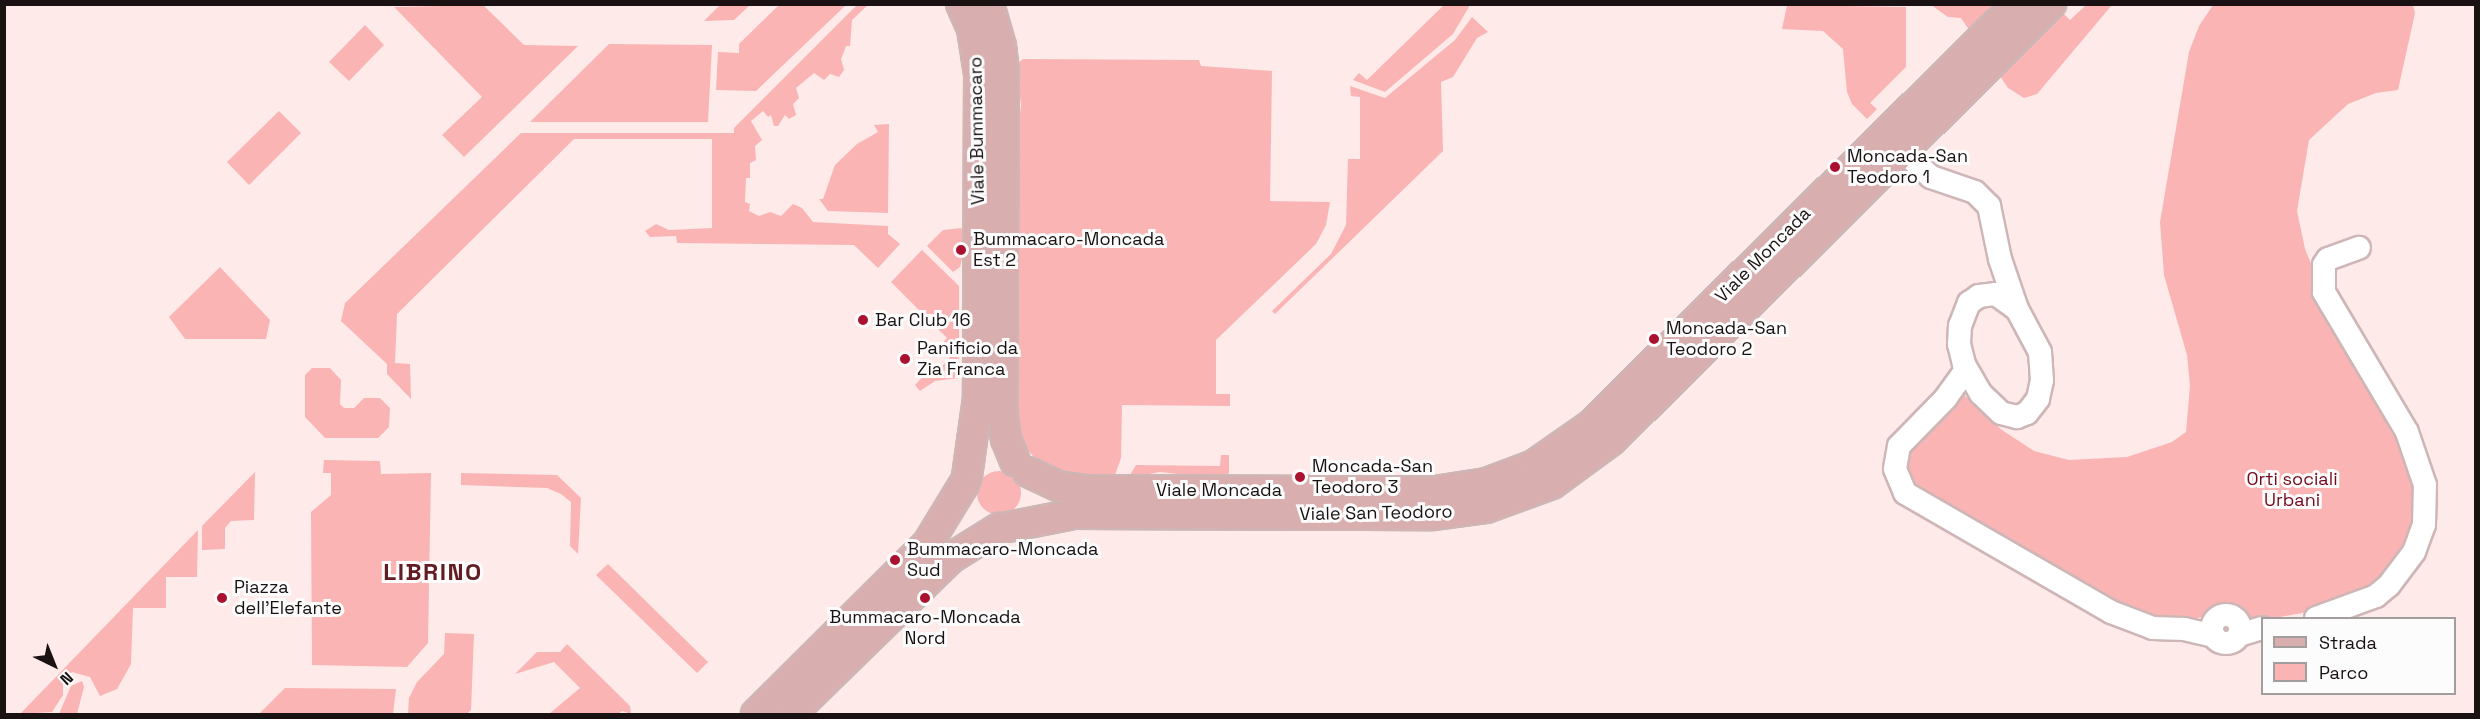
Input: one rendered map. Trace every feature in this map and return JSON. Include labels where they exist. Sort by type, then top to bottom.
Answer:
[{"type":"main road","name":"Viale Bummacaro","points":[[756,714],[940,551],[990,410],[979,74],[972,29],[961,4]]},
{"type":"main road","points":[[989,4],[1001,46],[1004,72],[990,410],[1021,466],[1034,490],[1030,508],[1004,527],[981,524],[968,511],[965,480],[988,459],[1021,466]]},
{"type":"main road","name":"Viale Moncada","points":[[1021,466],[1084,502],[1434,491],[1486,483],[1534,465],[1590,426],[1894,143],[1934,103],[2017,4]]},
{"type":"main road","points":[[1934,103],[2051,4]]},
{"type":"main road","points":[[791,714],[940,551],[1004,527],[1084,502]]},
{"type":"street","points":[[1894,143],[1931,177],[1966,188],[1982,198],[1989,206],[2000,259],[2017,309],[2040,352],[2042,380],[2038,399],[2027,413],[2009,417],[2001,413],[1972,380],[1959,344],[1960,326],[1969,303],[1986,294],[1996,294],[2017,309]]},
{"type":"street","points":[[2319,617],[2350,608],[2389,585],[2415,552],[2424,525],[2425,485],[2407,432],[2324,292],[2324,265],[2328,259],[2360,248]]},
{"type":"street","points":[[1986,294],[1997,277],[2000,259]]},
{"type":"street","points":[[1972,380],[1946,398],[1899,446],[1895,469],[1905,493],[2111,612],[2153,628],[2261,626]]},
{"type":"green space","points":[[780,4],[846,5],[756,91],[716,90],[718,52],[739,53],[739,44]]},
{"type":"green space","points":[[483,5],[524,45],[578,46],[464,157],[442,135],[482,97],[394,7]]},
{"type":"green space","points":[[720,5],[750,5],[734,20],[704,21]]},
{"type":"green space","points":[[857,5],[868,5],[852,20],[850,46],[846,46],[841,59],[844,70],[839,77],[830,74],[824,80],[814,73],[796,88],[799,98],[793,104],[796,115],[789,119],[785,115],[778,126],[774,126],[771,115],[768,117],[763,111],[751,121],[762,140],[755,146],[756,160],[750,163],[750,178],[746,178],[745,202],[750,204],[749,211],[759,216],[770,212],[781,216],[793,204],[802,208],[813,222],[888,226],[888,234],[900,244],[878,268],[854,245],[677,243],[676,236],[650,237],[645,231],[656,224],[669,230],[712,228],[712,139],[574,139],[397,314],[395,363],[410,364],[411,399],[387,374],[387,364],[341,321],[345,303],[521,133],[734,133],[734,128]]},
{"type":"green space","points":[[1444,5],[1470,5],[1453,34],[1385,92],[1353,80],[1359,73],[1367,80]]},
{"type":"green space","points":[[1787,5],[1906,7],[1906,67],[1870,103],[1877,109],[1867,119],[1852,104],[1847,92],[1843,49],[1823,31],[1782,29]]},
{"type":"green space","points":[[1931,5],[2055,5],[2070,20],[2086,5],[2112,5],[2037,94],[2024,98],[2008,88],[1961,18],[1948,17]]},
{"type":"green space","name":"Orti sociali Urbani","points":[[2213,5],[2413,5],[2415,13],[2398,90],[2376,93],[2348,104],[2309,140],[2297,211],[2305,249],[2315,273],[2399,431],[2419,503],[2409,547],[2391,569],[2386,567],[2375,587],[2307,612],[2280,617],[2253,618],[2222,608],[2194,620],[2173,621],[2131,615],[1911,488],[1903,463],[1917,436],[1963,394],[2002,430],[2034,451],[2069,460],[2127,457],[2172,442],[2186,432],[2190,386],[2187,355],[2164,275],[2160,222],[2189,52],[2199,26]]},
{"type":"green space","points":[[1472,17],[1488,32],[1477,38],[1453,77],[1441,82],[1443,151],[1275,314],[1272,311],[1331,254],[1346,225],[1348,159],[1360,159],[1360,97],[1351,96],[1350,86],[1385,98],[1455,40]]},
{"type":"green space","points":[[365,25],[384,45],[349,81],[329,62]]},
{"type":"green space","points":[[609,44],[712,45],[708,122],[530,122]]},
{"type":"green space","points":[[1023,59],[1199,60],[1201,66],[1272,71],[1270,201],[1330,202],[1326,225],[1316,244],[1216,340],[1216,394],[1230,394],[1230,406],[1122,405],[1121,458],[1114,478],[1076,478],[1043,467],[1021,443],[1014,419],[1015,160],[1021,105],[1016,65]]},
{"type":"green space","points":[[279,111],[301,133],[249,185],[227,162]]},
{"type":"green space","points":[[889,124],[888,213],[828,211],[819,199],[823,199],[835,165],[857,144],[878,132],[874,125]]},
{"type":"green space","points":[[961,228],[967,238],[960,267],[953,272],[927,246],[943,230]]},
{"type":"green space","points":[[922,250],[959,286],[959,378],[935,381],[920,391],[915,385],[929,370],[934,374],[950,358],[939,347],[947,338],[891,282]]},
{"type":"green space","points":[[220,267],[270,320],[266,339],[185,339],[169,317]]},
{"type":"green space","points":[[312,368],[330,368],[341,380],[340,404],[344,408],[354,408],[364,398],[380,398],[390,408],[389,427],[378,438],[325,438],[305,417],[305,375]]},
{"type":"green space","points":[[1221,455],[1229,455],[1229,473],[1221,479],[1160,472],[1128,478],[1136,465],[1220,466]]},
{"type":"green space","points":[[324,460],[380,461],[381,474],[431,473],[428,643],[407,667],[312,665],[311,512],[331,495],[331,473],[323,473]]},
{"type":"green space","points":[[999,471],[1007,472],[1015,477],[1020,485],[1020,501],[1015,509],[1007,514],[999,515],[991,514],[983,509],[978,501],[977,493],[978,485],[983,477],[991,472]]},
{"type":"green space","points":[[255,472],[254,520],[231,521],[225,528],[225,549],[202,550],[202,526]]},
{"type":"green space","points":[[461,473],[557,475],[581,498],[578,554],[570,546],[571,502],[561,494],[547,488],[461,485]]},
{"type":"green space","points":[[198,530],[197,577],[166,577],[166,608],[133,608],[131,664],[117,689],[100,696],[90,677],[72,672],[63,680],[63,695],[52,712],[20,714]]},
{"type":"green space","points":[[608,564],[708,662],[697,673],[596,575]]},
{"type":"green space","points":[[445,633],[474,634],[471,710],[467,714],[408,714],[409,698],[417,682],[444,654]]},
{"type":"green space","points":[[567,644],[630,706],[631,714],[622,711],[618,714],[549,714],[580,688],[554,662],[515,674],[537,652],[560,652]]},
{"type":"green space","points":[[82,681],[84,687],[77,714],[59,714],[71,686]]},
{"type":"green space","points":[[285,688],[396,689],[393,714],[259,714]]},
{"type":"place","name":"Moncada-San Teodoro 1","points":[[1835,167]]},
{"type":"place","name":"Bummacaro-Moncada Est 2","points":[[961,250]]},
{"type":"place","name":"Bar Club 16","points":[[863,320]]},
{"type":"place","name":"Moncada-San Teodoro 2","points":[[1654,339]]},
{"type":"place","name":"Panificio da Zia Franca","points":[[905,359]]},
{"type":"place","name":"Moncada-San Teodoro 3","points":[[1300,477]]},
{"type":"place","name":"Bummacaro-Moncada Sud","points":[[895,560]]},
{"type":"place","name":"Piazza dell'Elefante","points":[[222,598]]},
{"type":"place","name":"Bummacaro-Moncada Nord","points":[[925,598]]},
{"type":"district","name":"LIBRINO","points":[[433,572]]}]
